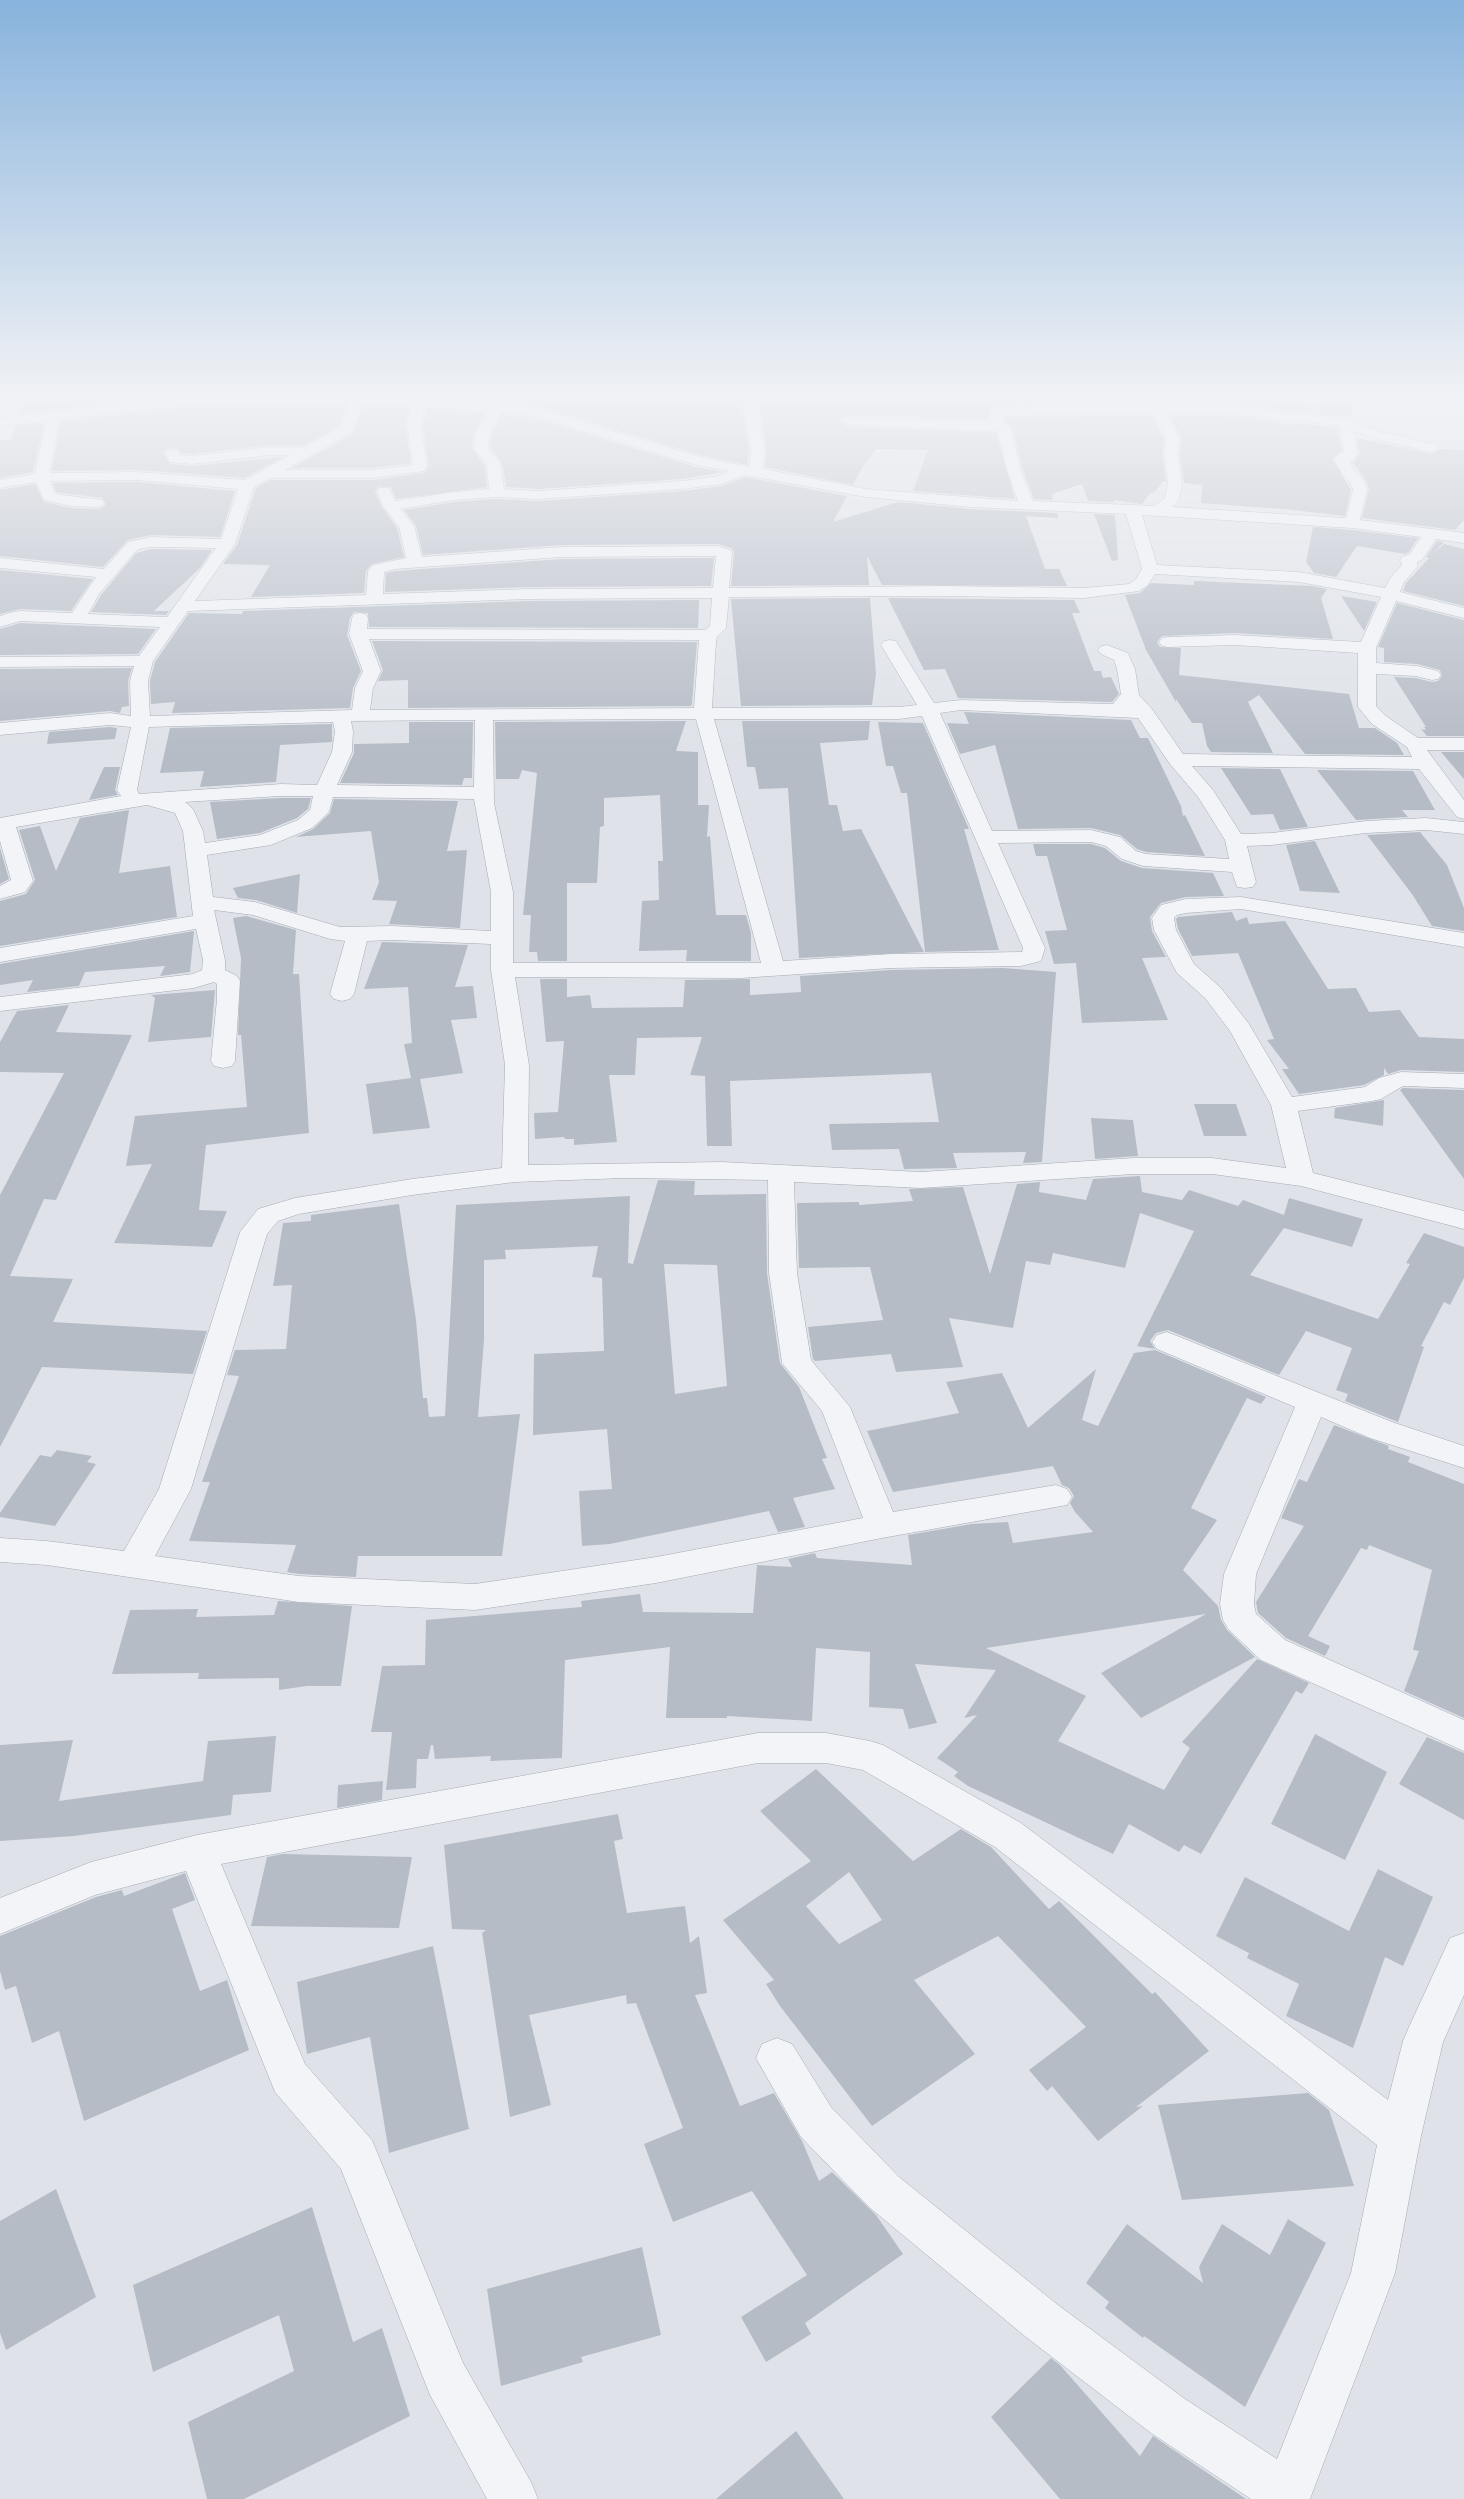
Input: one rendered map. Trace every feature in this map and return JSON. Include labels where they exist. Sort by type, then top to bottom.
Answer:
[{"type":"street","points":[[133,800],[127,790],[141,722],[139,681],[144,662],[227,544],[237,514]]},
{"type":"street","points":[[396,514],[406,526],[415,562]]},
{"type":"street","points":[[182,606],[368,599],[722,592],[1111,592],[1133,588],[1142,582],[1150,569],[1134,514]]},
{"type":"street","points":[[1217,514],[1352,523],[1464,538]]},
{"type":"street","points":[[1352,523],[1354,514]]},
{"type":"street","points":[[1431,534],[1416,557],[1408,560],[1410,566],[1397,580],[1389,594],[1385,611],[1367,648],[1367,707],[1379,720],[1414,744],[1425,763],[1464,813]]},
{"type":"street","points":[[77,618],[92,592],[134,545],[151,542],[227,544]]},
{"type":"street","points":[[196,850],[264,841],[305,824],[319,812],[325,789],[342,752],[344,731],[372,671],[358,634],[376,571],[379,568],[415,562],[562,552],[718,551],[724,553],[725,556],[718,628],[709,636],[358,634]]},
{"type":"street","points":[[0,563],[109,574]]},
{"type":"street","points":[[1150,569],[1299,577],[1389,594],[1464,613]]},
{"type":"street","points":[[0,622],[20,616],[171,622]]},
{"type":"street","points":[[709,636],[703,713],[770,947],[773,969]]},
{"type":"street","points":[[1168,642],[1235,640],[1367,648]]},
{"type":"street","points":[[502,970],[742,971],[891,962],[1021,959],[1033,956],[1034,948],[928,708],[890,645]]},
{"type":"street","points":[[1107,650],[1122,657],[1124,702]]},
{"type":"street","points":[[0,662],[144,662]]},
{"type":"street","points":[[1368,668],[1432,675]]},
{"type":"street","points":[[0,729],[110,718],[141,722],[484,714],[899,713],[961,705],[1124,702],[1145,713],[1177,760],[1206,794],[1235,840],[1246,882],[1264,907]]},
{"type":"street","points":[[484,714],[484,803],[502,892],[502,970],[517,1065],[515,1174]]},
{"type":"street","points":[[1414,744],[1464,744]]},
{"type":"street","points":[[1177,760],[1425,763]]},
{"type":"street","points":[[0,893],[17,887],[22,881],[3,823],[133,800],[325,789],[484,793]]},
{"type":"street","points":[[133,800],[171,804],[183,809],[193,830],[204,911],[214,960],[213,973]]},
{"type":"street","points":[[1235,840],[1272,838],[1366,827],[1426,824],[1464,828]]},
{"type":"street","points":[[985,837],[1091,836],[1113,841],[1129,855],[1143,860],[1241,866]]},
{"type":"street","points":[[1301,1178],[1298,1155],[1284,1105],[1241,1029],[1213,993],[1185,968],[1165,930],[1163,918],[1169,910],[1186,906],[1241,903],[1464,940]]},
{"type":"street","points":[[0,955],[204,911],[255,909],[338,934],[392,933],[502,938]]},
{"type":"street","points":[[342,994],[358,935]]},
{"type":"street","points":[[0,1004],[194,981],[205,978],[213,973]]},
{"type":"street","points":[[213,973],[229,981],[230,999],[223,1061]]},
{"type":"street","points":[[1284,1105],[1372,1094],[1388,1083],[1401,1080],[1464,1080]]},
{"type":"street","points":[[133,1566],[175,1489],[254,1232],[268,1214],[295,1206],[412,1187],[515,1174],[626,1170],[722,1170],[921,1180],[1134,1166],[1212,1166],[1301,1178],[1464,1220]]},
{"type":"street","points":[[781,1173],[783,1273],[798,1363],[835,1407],[882,1526]]},
{"type":"street","points":[[1167,1342],[1381,1430],[1464,1457]]},
{"type":"street","points":[[1312,1403],[1240,1574],[1237,1604],[1240,1620],[1273,1650],[1464,1736]]},
{"type":"street","points":[[0,1550],[47,1553],[300,1589],[475,1597],[656,1570],[882,1526],[1056,1497]]},
{"type":"street","points":[[0,1916],[91,1879],[197,1852],[758,1748],[826,1748],[870,1756],[1008,1835],[1400,2136]]},
{"type":"street","points":[[197,1852],[290,2078],[356,2155],[446,2379],[514,2499]]},
{"type":"street","points":[[777,2058],[816,2122],[884,2192],[1042,2321],[1168,2416],[1286,2496],[1373,2273],[1400,2136],[1423,2041],[1464,1951]]},
{"type":"building","points":[[0,514],[228,514],[220,537],[151,535],[128,540],[103,567],[0,556]]},
{"type":"building","points":[[247,514],[387,514],[397,528],[404,557],[372,564],[366,571],[364,593],[251,597],[270,565],[223,564],[237,545]]},
{"type":"building","points":[[407,514],[838,514],[833,522],[860,514],[1057,514],[1058,518],[1026,516],[1045,569],[1059,569],[1067,586],[882,585],[867,556],[869,585],[731,586],[734,552],[731,548],[718,544],[562,545],[423,555],[416,526]]},
{"type":"building","points":[[1094,514],[1115,515],[1118,560],[1112,561]]},
{"type":"building","points":[[1324,514],[1346,514],[1345,516]]},
{"type":"building","points":[[1363,514],[1464,514],[1464,520],[1455,530],[1362,518]]},
{"type":"building","points":[[1313,527],[1418,538],[1409,552],[1405,554],[1357,546],[1336,577],[1314,573],[1306,562]]},
{"type":"building","points":[[1437,541],[1444,542],[1434,553],[1444,544],[1464,549],[1464,606],[1403,591],[1406,583],[1429,558],[1426,557]]},
{"type":"building","points":[[151,549],[212,550],[200,568],[154,611],[169,611],[166,615],[91,612],[101,595],[136,553]]},
{"type":"building","points":[[714,558],[711,586],[529,587],[385,592],[386,573],[395,571],[562,559]]},
{"type":"building","points":[[0,570],[93,579],[71,611],[20,609],[0,614]]},
{"type":"building","points":[[1194,581],[1313,586],[1327,589],[1321,598],[1333,639],[1235,633],[1162,636],[1157,642],[1160,647],[1181,648],[1179,675],[1349,694],[1359,728],[1375,728],[1397,743],[1404,755],[1305,754],[1259,695],[1248,702],[1273,753],[1211,752],[1207,746],[1202,723],[1192,723],[1176,699],[1176,702],[1146,650],[1125,595],[1140,593],[1151,583],[1194,585]]},
{"type":"building","points":[[1341,596],[1377,602],[1364,631]]},
{"type":"building","points":[[870,598],[876,674],[872,705],[741,706],[731,599]]},
{"type":"building","points":[[888,598],[1074,600],[1080,613],[1072,613],[1094,671],[1101,671],[1103,678],[1111,677],[1119,694],[1112,702],[958,698],[945,669],[924,670]]},
{"type":"building","points":[[699,600],[698,628],[369,627],[368,613],[354,612],[350,618],[347,635],[361,671],[353,688],[350,708],[172,713],[175,702],[151,704],[150,681],[155,662],[189,613],[242,614],[243,611],[529,601]]},
{"type":"building","points":[[1397,603],[1464,620],[1464,736],[1427,736],[1421,729],[1426,730],[1424,727],[1426,727],[1394,677],[1416,678],[1432,682],[1438,681],[1442,676],[1440,670],[1417,664],[1384,662],[1384,648],[1378,647]]},
{"type":"building","points":[[20,623],[156,629],[138,654],[0,655],[0,629]]},
{"type":"building","points":[[372,641],[697,642],[692,704],[691,706],[408,708],[408,680],[378,681],[383,670]]},
{"type":"building","points":[[132,668],[128,681],[129,706],[122,707],[120,713],[110,711],[0,721],[0,669]]},
{"type":"building","points":[[964,712],[1131,720],[1140,738],[1148,738],[1181,806],[1183,816],[1185,815],[1205,856],[1146,852],[1137,849],[1120,835],[1091,828],[1018,829],[995,745],[960,754],[947,723],[969,724]]},
{"type":"building","points":[[686,721],[676,751],[698,752],[698,805],[709,805],[707,837],[710,836],[716,915],[746,915],[751,933],[751,961],[686,961],[687,950],[639,951],[642,901],[659,900],[658,861],[663,861],[660,795],[604,798],[604,826],[600,827],[597,883],[567,883],[567,961],[538,961],[537,952],[529,952],[531,915],[523,915],[537,773],[522,770],[519,779],[496,779],[495,722]]},
{"type":"building","points":[[742,721],[870,721],[868,740],[820,743],[829,805],[837,805],[843,831],[861,829],[924,952],[799,958],[788,788],[759,789],[755,767],[747,767]]},
{"type":"building","points":[[409,722],[473,722],[472,778],[464,778],[462,785],[340,783],[354,753],[354,744],[409,743]]},
{"type":"building","points":[[878,722],[923,723],[969,829],[964,829],[999,950],[925,952],[907,793],[901,793],[893,766],[886,766]]},
{"type":"building","points":[[332,724],[332,742],[280,745],[276,782],[200,787],[204,771],[160,773],[170,728]]},
{"type":"building","points":[[117,728],[115,739],[47,744],[49,732]]},
{"type":"building","points":[[1441,752],[1464,752],[1464,779]]},
{"type":"building","points":[[104,767],[120,767],[115,790],[118,795],[89,800]]},
{"type":"building","points":[[1221,768],[1280,769],[1308,827],[1280,830],[1273,814],[1251,815]]},
{"type":"building","points":[[1317,770],[1413,771],[1435,810],[1402,810],[1408,817],[1356,820]]},
{"type":"building","points":[[311,798],[308,809],[297,818],[260,833],[217,839],[210,802]]},
{"type":"building","points":[[334,799],[458,801],[447,851],[467,850],[460,928],[389,924],[397,901],[372,900],[379,882],[371,831],[296,837],[313,829],[330,813]]},
{"type":"building","points":[[129,810],[119,873],[170,866],[177,917],[0,946],[0,901],[26,894],[35,880],[19,830],[40,826],[56,871],[80,818]]},
{"type":"building","points":[[1420,832],[1447,865],[1464,908],[1464,931],[1432,926],[1412,894],[1367,835]]},
{"type":"building","points":[[1315,841],[1340,893],[1300,891],[1286,845]]},
{"type":"building","points":[[1033,844],[1091,844],[1105,848],[1121,861],[1142,868],[1213,873],[1224,896],[1186,897],[1161,903],[1150,917],[1152,931],[1166,957],[1142,958],[1168,1020],[1082,1023],[1076,963],[1054,964],[1045,931],[1067,930],[1047,856],[1036,856]]},
{"type":"building","points":[[0,848],[9,879],[0,884]]},
{"type":"building","points":[[300,874],[297,913],[256,900],[238,898],[233,888]]},
{"type":"building","points":[[1232,912],[1236,921],[1247,917],[1249,924],[1285,921],[1328,989],[1356,988],[1369,1012],[1400,1010],[1419,1037],[1464,1039],[1464,1072],[1401,1070],[1388,1074],[1384,1068],[1384,1075],[1364,1085],[1299,1094],[1282,1069],[1289,1069],[1267,1040],[1274,1039],[1238,953],[1192,956],[1178,929],[1176,919],[1178,917]]},
{"type":"building","points":[[246,916],[296,930],[293,974],[299,974],[309,1133],[206,1145],[199,1210],[227,1211],[212,1247],[114,1243],[152,1164],[126,1166],[135,1116],[247,1107],[241,1035],[238,1035],[241,958],[233,918]]},
{"type":"building","points":[[194,931],[190,972],[160,976],[165,966],[85,972],[79,986],[27,992],[33,980],[0,985],[0,964]]},
{"type":"building","points":[[382,942],[468,945],[455,987],[473,986],[477,1018],[451,1020],[463,1073],[420,1079],[430,1128],[373,1134],[366,1084],[411,1078],[404,1044],[412,1043],[408,987],[364,989]]},
{"type":"building","points":[[1003,968],[1056,972],[1042,1162],[1023,1163],[1026,1152],[953,1153],[957,1168],[904,1169],[899,1149],[832,1150],[829,1124],[939,1122],[931,1073],[730,1081],[732,1146],[707,1146],[705,1076],[690,1075],[702,1037],[637,1038],[635,1075],[609,1075],[617,1142],[574,1145],[574,1139],[565,1139],[564,1137],[535,1139],[534,1113],[558,1112],[564,1041],[546,1042],[540,979],[567,979],[567,997],[590,995],[592,1008],[683,1007],[685,980],[750,979],[750,995],[801,992],[800,976],[891,970]]},
{"type":"building","points":[[215,990],[211,1037],[148,1042],[155,998],[151,995]]},
{"type":"building","points":[[69,1005],[56,1032],[132,1035],[56,1200],[44,1199],[10,1276],[73,1279],[53,1322],[207,1331],[193,1374],[42,1367],[0,1447],[0,1195],[64,1073],[0,1072],[0,1042],[17,1011]]},
{"type":"building","points":[[1403,1088],[1464,1090],[1464,1179],[1400,1090]]},
{"type":"building","points":[[1384,1100],[1383,1126],[1334,1118],[1335,1108]]},
{"type":"building","points":[[1194,1104],[1236,1104],[1247,1136],[1204,1136]]},
{"type":"building","points":[[1091,1118],[1133,1120],[1138,1156],[1095,1159]]},
{"type":"building","points":[[1140,1176],[1142,1192],[1182,1200],[1189,1190],[1238,1206],[1243,1200],[1284,1215],[1289,1198],[1363,1219],[1352,1247],[1284,1228],[1250,1275],[1378,1319],[1410,1264],[1406,1263],[1424,1233],[1464,1247],[1464,1278],[1450,1305],[1444,1302],[1421,1346],[1424,1347],[1398,1422],[1345,1401],[1348,1394],[1336,1390],[1352,1348],[1306,1331],[1279,1375],[1168,1330],[1156,1333],[1150,1341],[1155,1349],[1137,1346],[1194,1231],[1140,1213],[1125,1268],[1053,1253],[1050,1265],[1026,1261],[1013,1328],[949,1318],[963,1367],[896,1372],[891,1354],[815,1361],[813,1359],[808,1327],[883,1320],[870,1267],[799,1268],[797,1203],[859,1202],[859,1205],[913,1201],[909,1189],[963,1187],[990,1274],[1017,1184],[1040,1182],[1039,1192],[1086,1200],[1093,1179]]},
{"type":"building","points":[[658,1180],[695,1181],[694,1195],[766,1194],[767,1273],[780,1363],[799,1387],[827,1458],[822,1459],[835,1489],[793,1498],[805,1527],[778,1532],[769,1511],[610,1544],[582,1546],[579,1491],[612,1489],[607,1429],[533,1435],[534,1354],[604,1351],[602,1278],[592,1277],[598,1246],[505,1250],[506,1259],[484,1260],[484,1340],[478,1417],[520,1414],[502,1556],[358,1556],[356,1577],[287,1572],[296,1545],[189,1541],[210,1482],[202,1482],[239,1376],[227,1375],[235,1350],[286,1349],[292,1285],[273,1286],[283,1223],[311,1221],[311,1215],[399,1204],[416,1320],[423,1398],[427,1398],[429,1417],[445,1416],[456,1205],[630,1196],[628,1263],[633,1264]],"holes":[[[664,1264],[717,1265],[727,1386],[675,1394]]]},
{"type":"building","points":[[1155,1350],[1266,1397],[1261,1404],[1247,1398],[1191,1508],[1217,1520],[1183,1570],[1218,1606],[1221,1620],[1227,1630],[1255,1657],[1141,1718],[1101,1673],[1206,1614],[986,1648],[1086,1696],[1058,1741],[1164,1790],[1190,1748],[1182,1742],[1257,1659],[1309,1683],[1302,1694],[1296,1691],[1201,1854],[1184,1845],[1179,1852],[1129,1824],[1113,1854],[968,1786],[954,1776],[958,1772],[937,1758],[977,1715],[964,1718],[996,1670],[915,1664],[937,1723],[909,1729],[903,1709],[869,1707],[870,1652],[816,1648],[812,1721],[727,1716],[727,1718],[666,1718],[670,1647],[565,1660],[562,1758],[490,1761],[491,1756],[435,1759],[433,1745],[431,1745],[428,1759],[417,1759],[416,1788],[386,1790],[392,1732],[371,1732],[382,1666],[425,1665],[426,1620],[582,1607],[581,1601],[640,1594],[643,1612],[753,1613],[757,1565],[792,1567],[788,1559],[815,1553],[817,1558],[912,1565],[908,1535],[972,1524],[1008,1522],[1013,1543],[1093,1532],[1075,1512],[1070,1503],[1074,1496],[1069,1488],[1062,1485],[1053,1466],[893,1492],[867,1431],[959,1413],[946,1382],[1002,1373],[1028,1428],[1096,1369],[1082,1420],[1098,1426],[1134,1353]]},
{"type":"building","points":[[1334,1425],[1389,1446],[1388,1449],[1410,1457],[1408,1462],[1464,1484],[1464,1718],[1404,1691],[1419,1651],[1413,1650],[1432,1570],[1369,1545],[1367,1550],[1361,1548],[1308,1636],[1330,1646],[1325,1656],[1286,1638],[1258,1613],[1256,1602],[1304,1526],[1281,1518],[1299,1479],[1307,1482]]},
{"type":"building","points":[[57,1450],[92,1456],[87,1462],[96,1464],[55,1526],[0,1517],[0,1513],[40,1455],[51,1457]]},
{"type":"building","points":[[278,1601],[352,1606],[341,1686],[307,1686],[279,1690],[279,1678],[198,1679],[199,1673],[112,1674],[130,1610],[198,1609],[196,1617],[274,1615]]},
{"type":"building","points":[[1315,1734],[1387,1772],[1345,1860],[1271,1824]]},
{"type":"building","points":[[276,1736],[271,1792],[233,1795],[231,1815],[74,1836],[0,1841],[0,1745],[73,1740],[59,1801],[203,1781],[208,1741]]},
{"type":"building","points":[[1427,1737],[1464,1753],[1464,1820],[1399,1784]]},
{"type":"building","points":[[816,1769],[913,1861],[961,1829],[991,1847],[1049,1909],[1059,1901],[1152,1994],[1155,1992],[1209,2051],[1136,2107],[1143,2106],[1098,2141],[1052,2086],[1047,2091],[1029,2070],[1086,2027],[998,1936],[914,1980],[975,2054],[872,2126],[780,2006],[766,1984],[774,1980],[723,1920],[811,1861],[760,1811]],"holes":[[[849,1872],[882,1920],[839,1944],[806,1906]]]},
{"type":"building","points":[[383,1781],[382,1800],[337,1808],[338,1785]]},
{"type":"building","points":[[618,1814],[623,1839],[614,1841],[627,1913],[685,1906],[690,1943],[699,1936],[707,1993],[695,1995],[740,2106],[774,2093],[802,2141],[819,2181],[832,2172],[876,2215],[903,2254],[805,2323],[811,2334],[766,2362],[741,2317],[807,2275],[752,2191],[673,2222],[644,2144],[683,2128],[636,2003],[627,2004],[626,1995],[529,2015],[551,2105],[510,2117],[482,1933],[486,1930],[452,1929],[444,1845]]},
{"type":"building","points":[[283,1854],[412,1857],[399,1928],[251,1926],[267,1857]]},
{"type":"building","points":[[1378,1869],[1433,1897],[1403,1966],[1385,1957],[1353,2048],[1286,2016],[1299,1984],[1247,1958],[1249,1953],[1216,1936],[1245,1877],[1349,1931]]},
{"type":"building","points":[[185,1873],[195,1900],[172,1909],[200,1991],[227,1980],[249,2050],[84,2121],[59,2031],[32,2043],[16,1986],[5,1990],[0,1971],[0,1936],[96,1897],[122,1890],[124,1896]]},
{"type":"building","points":[[433,1946],[469,2129],[389,2153],[370,2037],[307,2054],[297,1982]]},
{"type":"building","points":[[1308,2093],[1329,2110],[1354,2186],[1182,2200],[1158,2105]]},
{"type":"building","points":[[56,2189],[96,2297],[6,2350],[0,2333],[0,2221]]},
{"type":"building","points":[[312,2207],[353,2342],[382,2328],[410,2416],[244,2499],[207,2499],[188,2422],[294,2371],[279,2315],[153,2372],[133,2285]]},
{"type":"building","points":[[1288,2219],[1326,2243],[1245,2407],[1144,2336],[1143,2338],[1105,2308],[1109,2302],[1086,2283],[1127,2224],[1203,2283],[1199,2267],[1222,2224],[1270,2255]]},
{"type":"building","points":[[642,2247],[661,2335],[581,2357],[583,2362],[501,2386],[487,2289]]},
{"type":"building","points":[[1051,2358],[1060,2365],[1140,2456],[1153,2436],[1246,2499],[1060,2499],[991,2417]]},
{"type":"building","points":[[796,2431],[844,2499],[716,2499]]}]
